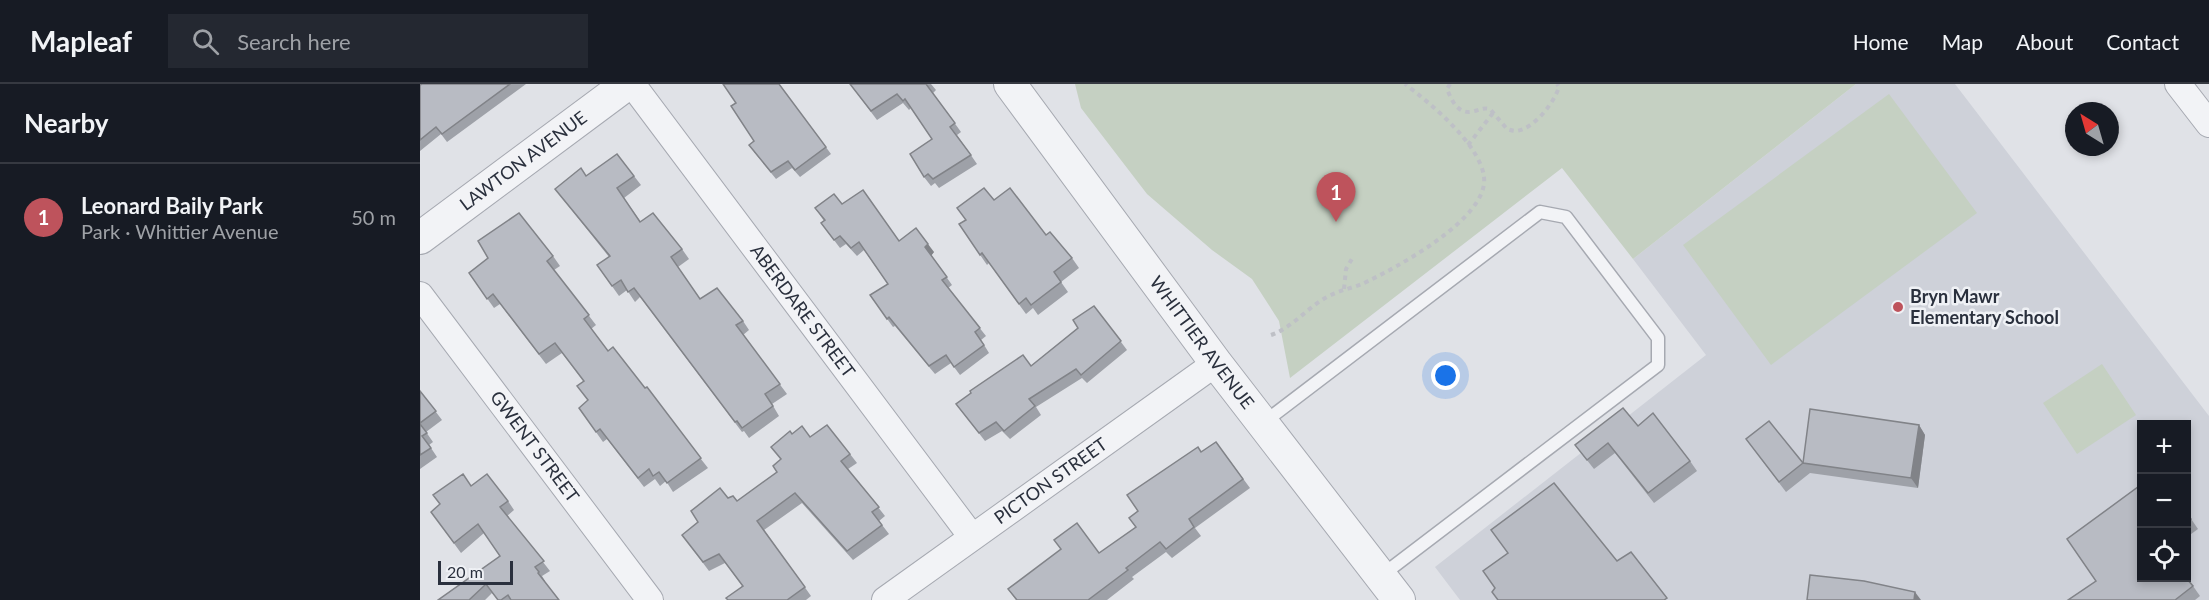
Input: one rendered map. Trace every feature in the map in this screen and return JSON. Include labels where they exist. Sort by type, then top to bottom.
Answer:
[{"type":"street","name":"LAWTON AVENUE","points":[[420,238],[630,84]]},
{"type":"street","name":"ABERDARE STREET","points":[[630,84],[972,537]]},
{"type":"street","name":"WHITTIER AVENUE","points":[[1010,84],[1216,363],[1390,588]]},
{"type":"street","points":[[2181,85],[2209,124]]},
{"type":"street","name":"GWENT STREET","points":[[420,295],[650,600]]},
{"type":"street","name":"PICTON STREET","points":[[885,600],[1216,363]]},
{"type":"lane","points":[[1263,424],[1540,212],[1566,217],[1658,338],[1658,365],[1390,588]]},
{"type":"path","points":[[1271,335],[1296,321],[1328,296],[1359,285],[1394,268],[1433,243],[1460,222],[1482,194],[1484,177],[1480,164],[1468,146],[1426,100],[1405,84]]},
{"type":"path","points":[[1450,84],[1448,89],[1450,98],[1456,106],[1466,112],[1490,109],[1507,129],[1516,131],[1536,119],[1553,99],[1559,87],[1557,84]]},
{"type":"path","points":[[1468,146],[1493,113]]},
{"type":"path","points":[[1344,289],[1346,268],[1353,257]]},
{"type":"shaded area","name":"Bryn Mawr Elementary School","points":[[1856,84],[1955,84],[2209,416],[2209,600],[1460,600],[1435,567],[1706,355],[1633,259]]},
{"type":"green space","points":[[1075,84],[1856,84],[1633,259],[1562,168],[1290,378],[1279,321],[1252,279],[1212,250],[1147,194],[1081,108]]},
{"type":"green space","points":[[1889,94],[1977,213],[1771,365],[1683,245]]},
{"type":"green space","points":[[2102,364],[2136,415],[2077,454],[2043,403]]},
{"type":"building","points":[[510,84],[442,134],[436,127],[420,140],[420,85]]},
{"type":"building","points":[[723,84],[779,84],[826,147],[795,170],[788,161],[771,172],[749,145],[754,141],[731,106],[736,103]]},
{"type":"building","points":[[850,84],[926,84],[955,123],[950,127],[971,155],[933,179],[928,174],[924,177],[910,154],[932,139],[905,99],[903,101],[897,94],[871,111]]},
{"type":"building","points":[[617,154],[634,176],[617,188],[640,222],[653,213],[682,249],[671,257],[700,299],[717,288],[743,321],[736,325],[780,384],[765,394],[773,406],[742,428],[737,421],[735,422],[634,288],[628,292],[621,280],[612,286],[597,265],[610,256],[555,189],[581,168],[586,176]]},
{"type":"building","points":[[984,188],[994,200],[1010,188],[1046,235],[1050,232],[1072,258],[1054,272],[1061,282],[1031,305],[1026,298],[1019,304],[959,224],[966,220],[957,208]]},
{"type":"building","points":[[863,190],[899,241],[916,228],[928,244],[925,247],[947,277],[942,280],[980,328],[975,332],[984,345],[954,367],[946,355],[929,366],[889,317],[887,319],[870,295],[888,284],[859,242],[851,248],[840,236],[834,240],[821,223],[825,220],[815,208],[834,194],[842,204]]},
{"type":"building","points":[[519,213],[553,256],[547,261],[589,315],[584,319],[608,351],[613,347],[645,388],[647,387],[701,458],[667,483],[659,472],[653,476],[649,469],[638,478],[600,429],[596,432],[579,408],[588,400],[577,386],[584,381],[555,343],[539,354],[493,294],[487,299],[469,273],[488,258],[478,241]]},
{"type":"building","points":[[1094,306],[1121,341],[1081,375],[1076,369],[1029,399],[1035,406],[1004,431],[996,422],[979,433],[956,404],[971,393],[970,391],[1023,355],[1031,366],[1078,328],[1073,320]]},
{"type":"building","points":[[420,391],[436,411],[420,423]]},
{"type":"building","points":[[1623,408],[1638,426],[1653,413],[1690,461],[1648,493],[1608,443],[1587,460],[1575,445]]},
{"type":"building","points":[[1810,409],[1919,425],[1911,478],[1803,463]]},
{"type":"building","points":[[1769,421],[1803,463],[1779,482],[1746,439]]},
{"type":"building","points":[[420,424],[427,433],[422,436],[431,448],[420,455]]},
{"type":"building","points":[[827,425],[850,454],[841,461],[879,507],[872,512],[882,525],[847,551],[795,493],[757,521],[805,587],[787,600],[728,600],[726,598],[743,586],[719,554],[703,562],[682,535],[698,522],[691,511],[720,488],[728,498],[733,496],[737,501],[777,472],[773,466],[781,459],[771,447],[790,431],[792,434],[802,426],[810,437]]},
{"type":"building","points":[[1216,442],[1243,479],[1189,519],[1194,527],[1166,549],[1160,542],[1088,600],[1017,600],[1008,589],[1061,549],[1054,540],[1077,523],[1099,553],[1136,527],[1129,518],[1138,511],[1127,495],[1198,447],[1201,452]]},
{"type":"building","points":[[463,474],[471,486],[487,474],[508,501],[500,507],[544,561],[535,567],[559,600],[511,600],[508,595],[498,600],[486,584],[469,600],[438,600],[500,556],[478,524],[454,543],[431,512],[440,504],[433,495]]},
{"type":"building","points":[[1554,483],[1617,561],[1631,552],[1667,598],[1664,600],[1498,600],[1492,592],[1495,588],[1483,571],[1508,553],[1491,530]]},
{"type":"building","points":[[2137,488],[2137,582],[2190,582],[2193,586],[2175,600],[2068,600],[2096,581],[2067,539]]},
{"type":"building","points":[[1810,575],[1864,581],[1915,592],[1914,600],[1807,600]]},
{"type":"place","name":"Leonard Baily Park","points":[[1336,222]]},
{"type":"place","name":"Bryn Mawr Elementary School","points":[[1898,307]]}]
